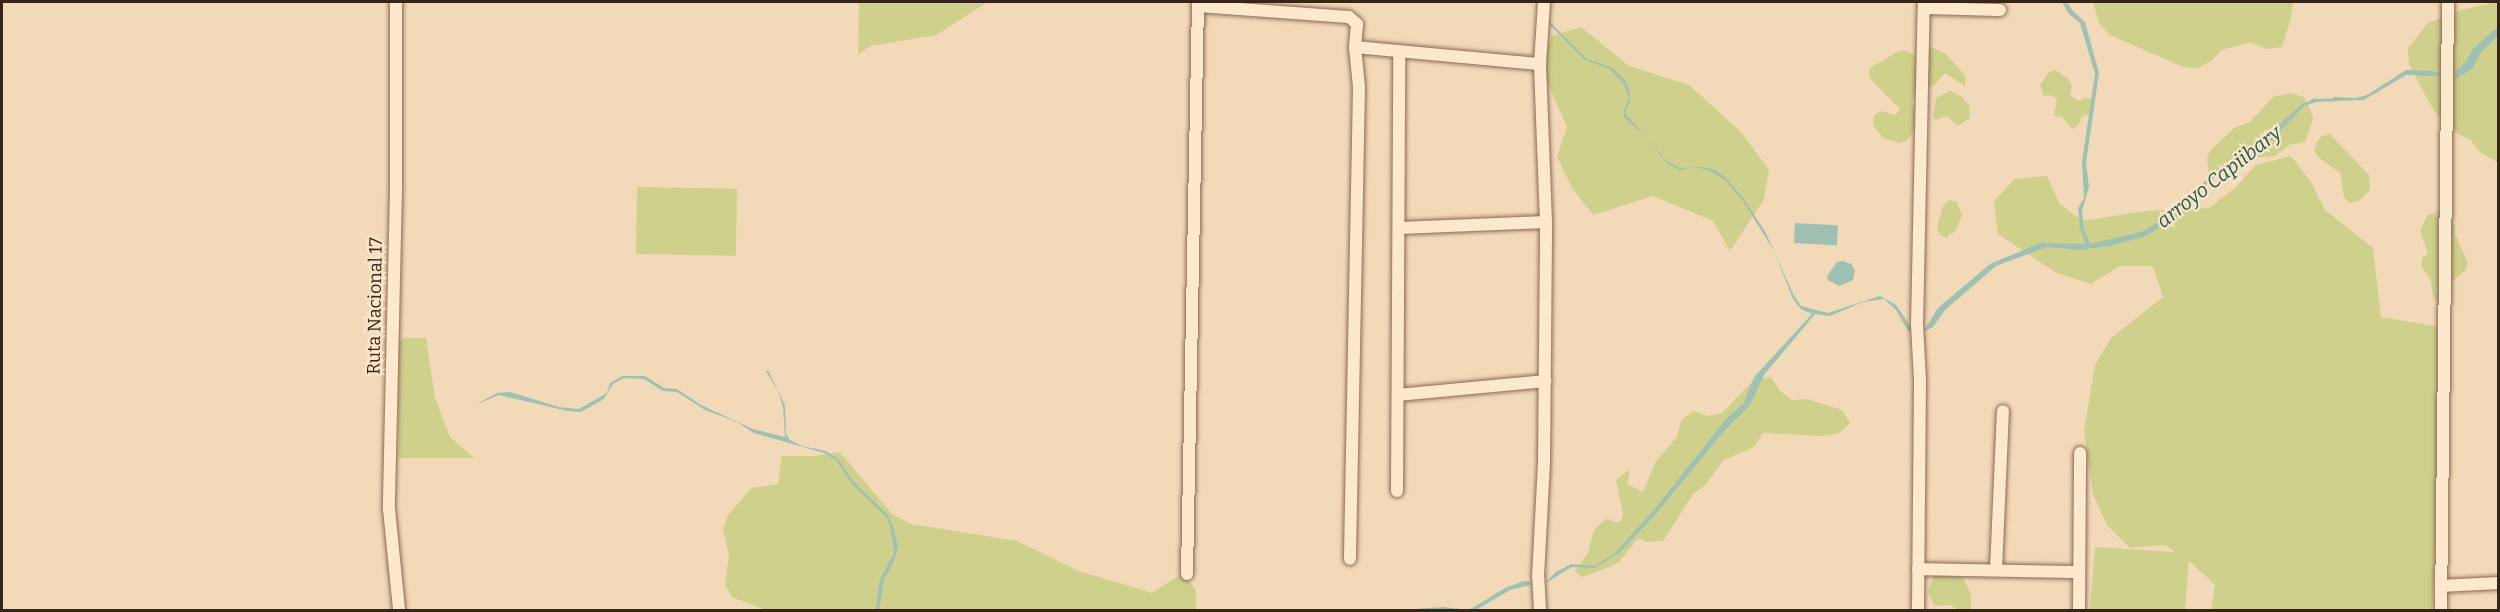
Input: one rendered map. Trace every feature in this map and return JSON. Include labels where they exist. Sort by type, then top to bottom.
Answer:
[{"type":"street","name":"Ruta Nacional 17","points":[[396,2],[396,190],[389,509],[399,610]]},
{"type":"street","points":[[1540,610],[1538,578],[1544,463],[1546,222],[1540,64],[1544,2]]},
{"type":"street","points":[[2441,610],[2448,2]]},
{"type":"street","points":[[1186,574],[1198,4],[1348,17],[1357,24],[1355,47],[1359,87],[1350,559]]},
{"type":"street","points":[[1918,610],[1920,380],[1917,325],[1924,5],[2000,10]]},
{"type":"street","points":[[1355,47],[1540,64]]},
{"type":"street","points":[[1397,491],[1398,52]]},
{"type":"street","points":[[1399,228],[1546,222]]},
{"type":"street","points":[[1398,395],[1545,381]]},
{"type":"street","points":[[1996,570],[2003,411]]},
{"type":"street","points":[[2079,610],[2080,453]]},
{"type":"street","points":[[1918,569],[2079,572]]},
{"type":"street","points":[[2441,586],[2499,583]]},
{"type":"green space","points":[[859,2],[988,2],[936,35],[870,46],[858,55]]},
{"type":"green space","points":[[2093,2],[2293,2],[2282,47],[2265,49],[2251,42],[2222,50],[2211,61],[2196,69],[2181,66],[2110,35],[2099,23]]},
{"type":"green space","points":[[2498,2],[2498,163],[2480,152],[2470,139],[2455,133],[2434,111],[2409,64],[2408,48],[2428,23],[2461,10]]},
{"type":"green space","points":[[1581,27],[1629,66],[1689,85],[1741,132],[1769,170],[1764,199],[1730,251],[1713,221],[1653,196],[1593,215],[1572,188],[1557,157],[1567,127],[1540,66],[1552,36]]},
{"type":"green space","points":[[1931,47],[1946,54],[1962,72],[1966,78],[1965,86],[1945,73],[1934,85],[1918,89],[1913,95],[1912,103],[1918,119],[1912,134],[1900,143],[1883,138],[1873,125],[1874,116],[1880,111],[1895,115],[1900,109],[1874,83],[1869,76],[1870,68],[1897,52],[1905,50],[1920,58]]},
{"type":"green space","points":[[2056,70],[2068,79],[2072,86],[2070,95],[2079,101],[2084,98],[2092,99],[2095,106],[2092,114],[2082,116],[2079,124],[2073,129],[2062,117],[2054,116],[2057,99],[2051,95],[2044,96],[2040,85],[2049,72]]},
{"type":"green space","points":[[1950,91],[1961,96],[1969,105],[1970,118],[1960,125],[1956,125],[1947,116],[1936,120],[1933,117],[1936,98]]},
{"type":"green space","points":[[2290,93],[2304,97],[2311,112],[2313,119],[2305,142],[2289,145],[2275,156],[2243,159],[2217,178],[2209,176],[2207,158],[2210,151],[2234,128],[2250,122],[2273,97]]},
{"type":"green space","points":[[2330,134],[2369,175],[2370,190],[2359,201],[2349,203],[2344,197],[2340,173],[2319,158],[2314,151],[2322,136]]},
{"type":"green space","points":[[2291,156],[2311,182],[2325,210],[2373,248],[2381,317],[2447,328],[2432,610],[2211,610],[2215,585],[2189,561],[2185,610],[2090,610],[2095,547],[2175,552],[2165,545],[2130,548],[2107,525],[2093,494],[2084,431],[2095,365],[2111,338],[2163,297],[2153,266],[2120,266],[2091,284],[2057,273],[1998,234],[1994,202],[2014,179],[2047,176],[2059,203],[2082,221],[2145,211],[2209,208],[2235,188],[2256,165]]},
{"type":"green space","points":[[637,187],[737,189],[736,256],[636,254]]},
{"type":"green space","points":[[1949,200],[1957,202],[1962,215],[1956,230],[1946,238],[1939,234],[1937,227],[1943,206]]},
{"type":"green space","points":[[2443,210],[2455,225],[2455,234],[2468,263],[2465,271],[2452,281],[2452,297],[2443,309],[2433,297],[2431,281],[2422,267],[2422,258],[2428,254],[2420,230],[2428,215]]},
{"type":"green space","points":[[404,338],[426,338],[435,398],[450,437],[474,458],[399,458],[398,342]]},
{"type":"green space","points":[[1771,377],[1780,391],[1792,400],[1807,399],[1842,410],[1850,423],[1839,433],[1823,436],[1763,433],[1754,447],[1724,460],[1706,484],[1693,494],[1663,541],[1646,542],[1638,538],[1619,562],[1612,566],[1582,577],[1575,571],[1588,553],[1594,530],[1607,518],[1613,522],[1621,522],[1623,514],[1616,480],[1630,469],[1627,484],[1643,492],[1656,461],[1677,437],[1681,421],[1693,411],[1707,416],[1722,413],[1755,379]]},
{"type":"green space","points":[[840,452],[892,514],[911,524],[1017,541],[1079,571],[1152,593],[1184,572],[1196,591],[1196,610],[766,610],[732,597],[725,584],[729,556],[723,529],[728,515],[752,488],[778,484],[782,456],[814,456]]},
{"type":"green space","points":[[1940,572],[1963,578],[1971,594],[1971,610],[1958,610],[1951,605],[1934,606],[1928,591],[1934,576]]},
{"type":"shaded area","points":[[2062,2],[2067,2],[2085,22],[2099,73],[2086,163],[2089,187],[2082,211],[2084,229],[2090,244],[2144,231],[2163,219],[2221,167],[2266,142],[2282,122],[2302,104],[2316,98],[2316,102],[2304,106],[2265,147],[2224,170],[2199,190],[2156,230],[2143,237],[2110,246],[2078,250],[2047,247],[1996,266],[1945,310],[1933,327],[1923,332],[1938,308],[1990,264],[2040,243],[2086,244],[2080,229],[2078,208],[2084,198],[2082,161],[2095,74],[2080,23],[2069,14]]},
{"type":"shaded area","points":[[1548,20],[1587,59],[1611,67],[1624,79],[1629,88],[1630,100],[1625,113],[1667,161],[1679,168],[1692,167],[1680,170],[1668,164],[1645,136],[1624,117],[1624,111],[1629,97],[1624,84],[1610,69],[1585,60],[1548,23]]},
{"type":"shaded area","points":[[2498,27],[2498,36],[2482,51],[2472,69],[2455,79],[2457,70],[2465,63],[2473,49]]},
{"type":"shaded area","points":[[2406,70],[2433,71],[2433,76],[2406,75],[2364,100],[2333,101],[2333,97],[2355,98],[2367,95]]},
{"type":"shaded area","points":[[1696,167],[1715,170],[1725,177],[1744,199],[1766,233],[1774,251],[1743,201],[1725,180],[1708,170]]},
{"type":"shaded area","points":[[1795,223],[1838,225],[1837,245],[1794,243]]},
{"type":"shaded area","points":[[1774,252],[1801,306],[1828,313],[1880,296],[1896,305],[1915,333],[1908,331],[1896,310],[1884,299],[1863,302],[1830,316],[1815,314],[1764,375],[1750,405],[1724,431],[1655,515],[1619,553],[1594,568],[1572,567],[1544,584],[1556,572],[1571,564],[1594,566],[1614,554],[1653,511],[1727,418],[1744,403],[1754,377],[1812,314],[1801,309],[1793,299]]},
{"type":"shaded area","points":[[1843,261],[1851,264],[1855,270],[1853,280],[1839,286],[1828,280],[1827,276],[1837,262]]},
{"type":"shaded area","points":[[768,370],[785,405],[786,434],[790,440],[802,446],[826,451],[838,459],[854,482],[887,514],[893,526],[898,547],[884,580],[879,610],[876,609],[880,579],[894,553],[887,518],[853,485],[836,460],[824,453],[754,433],[737,422],[705,410],[677,392],[663,391],[644,379],[624,378],[613,384],[604,399],[581,412],[567,411],[499,395],[475,405],[497,393],[510,392],[559,407],[579,409],[607,393],[610,383],[622,376],[645,376],[664,388],[677,389],[701,405],[753,429],[785,437],[783,407],[778,391],[766,371]]},
{"type":"shaded area","points":[[1524,581],[1531,582],[1530,585],[1510,590],[1476,610],[1469,610],[1505,588]]},
{"type":"shaded area","points":[[1443,607],[1469,610],[1401,610]]},
{"type":"waterway","name":"arroyo Capiibary","points":[[2429,73],[2443,74]]},
{"type":"waterway","name":"arroyo Capiibary","points":[[2313,100],[2336,99]]}]
